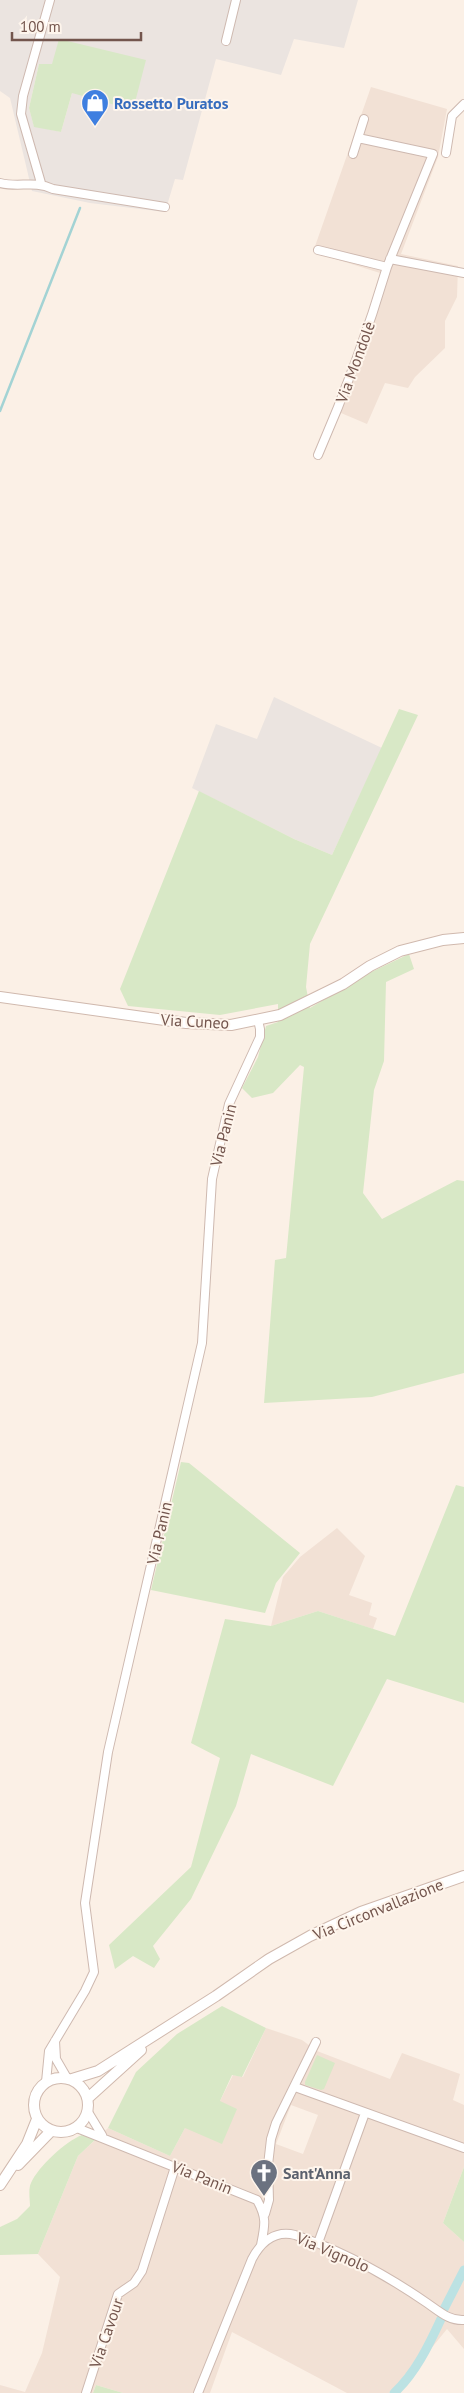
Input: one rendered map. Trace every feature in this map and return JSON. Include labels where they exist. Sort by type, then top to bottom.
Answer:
[{"type":"main road","name":"Via Cuneo","points":[[0,997],[186,1023],[231,1024],[280,1015],[308,1002],[400,951],[443,940],[464,938]]},
{"type":"main road","name":"Via Circonvallazione","points":[[69,2079],[98,2071],[269,1959],[310,1936],[370,1909],[464,1876]]},
{"type":"main road","name":"Via Circonvallazione","points":[[88,2098],[167,2027]]},
{"type":"main road","points":[[1,2184],[26,2144],[37,2118],[34,2100],[37,2091],[46,2082],[54,2078],[69,2079],[80,2085],[88,2098],[88,2112],[77,2128],[64,2132],[52,2131],[37,2118]]},
{"type":"main road","points":[[1,2184],[52,2131]]},
{"type":"street","points":[[41,184],[21,114],[23,96],[50,0]]},
{"type":"street","points":[[226,41],[236,0]]},
{"type":"street","points":[[446,153],[452,116],[464,104]]},
{"type":"street","points":[[353,154],[364,119]]},
{"type":"street","name":"Via Mondolè","points":[[318,455],[349,384],[388,263],[432,154],[358,138]]},
{"type":"street","points":[[0,183],[8,185],[41,184],[53,189],[165,207]]},
{"type":"street","points":[[318,250],[388,263],[464,273]]},
{"type":"street","name":"Via Panin","points":[[46,2082],[49,2051],[85,1991],[94,1972],[85,1903],[108,1752],[202,1343],[212,1179],[229,1104],[260,1037],[258,1020]]},
{"type":"street","points":[[55,2042],[56,2059],[69,2079]]},
{"type":"street","points":[[198,2393],[236,2296],[252,2259],[261,2245],[269,2200],[268,2165],[276,2123],[295,2088],[316,2042]]},
{"type":"street","points":[[295,2088],[464,2148]]},
{"type":"street","points":[[88,2112],[104,2137]]},
{"type":"street","points":[[318,2243],[365,2112]]},
{"type":"street","name":"Via Panin","points":[[77,2128],[104,2137],[257,2200],[265,2214]]},
{"type":"street","name":"Via Cavour","points":[[86,2393],[118,2294],[134,2283],[142,2271],[175,2167]]},
{"type":"street","name":"Via Vignolo","points":[[261,2245],[271,2237],[287,2233],[318,2243],[354,2258],[393,2279],[448,2318],[464,2320]]},
{"type":"shaded area","points":[[0,0],[358,0],[344,48],[294,39],[281,75],[216,59],[183,180],[175,179],[165,212],[90,203],[32,191],[10,98],[0,91]],"holes":[[[39,64],[52,64],[72,93],[61,132],[34,126],[29,108]]]},
{"type":"shaded area","points":[[371,87],[447,109],[438,157],[401,254],[458,266],[457,297],[445,321],[445,348],[415,377],[408,388],[385,383],[367,424],[334,410],[363,332],[380,273],[313,252]]},
{"type":"shaded area","points":[[274,697],[382,748],[332,855],[294,839],[192,788],[216,724],[257,739]]},
{"type":"shaded area","points":[[337,1528],[365,1556],[349,1595],[372,1603],[369,1615],[377,1618],[373,1629],[318,1611],[271,1626],[283,1577],[300,1557]]},
{"type":"shaded area","points":[[266,2028],[302,2040],[317,2051],[390,2079],[402,2053],[460,2074],[453,2100],[464,2105],[464,2167],[443,2223],[464,2242],[464,2349],[447,2329],[403,2383],[389,2393],[347,2393],[232,2332],[210,2393],[123,2393],[96,2385],[93,2393],[0,2393],[0,2385],[25,2392],[42,2353],[60,2277],[38,2254],[78,2156],[108,2128],[170,2156],[185,2128],[220,2101],[233,2075],[243,2077]],"holes":[[[291,2105],[318,2115],[303,2154],[276,2144]]]},
{"type":"green space","points":[[59,39],[146,60],[133,110],[72,93],[61,132],[34,127],[29,108],[39,64],[52,64]]},
{"type":"green space","points":[[399,709],[418,715],[310,944],[306,987],[310,1008],[367,974],[409,954],[414,969],[386,982],[384,1061],[374,1090],[363,1193],[382,1219],[457,1180],[464,1181],[464,1373],[372,1397],[264,1403],[275,1260],[286,1258],[304,1067],[300,1065],[273,1093],[252,1098],[242,1088],[258,1057],[266,1026],[278,1022],[278,1004],[220,1015],[128,1006],[120,989],[199,791],[294,839],[332,855]]},
{"type":"green space","points":[[181,1462],[189,1463],[300,1553],[276,1583],[265,1613],[151,1590]]},
{"type":"green space","points":[[456,1485],[464,1487],[464,1703],[387,1679],[333,1786],[251,1754],[236,1806],[191,1899],[153,1946],[160,1959],[154,1968],[133,1956],[115,1969],[109,1945],[191,1867],[220,1758],[191,1743],[225,1619],[271,1626],[318,1611],[395,1636]]},
{"type":"green space","points":[[222,2006],[266,2028],[242,2077],[232,2075],[220,2101],[237,2109],[222,2144],[185,2128],[170,2156],[108,2128],[136,2072],[177,2034]]},
{"type":"green space","points":[[317,2055],[335,2063],[324,2089],[321,2090],[305,2085]]},
{"type":"green space","points":[[82,2135],[96,2139],[78,2156],[38,2254],[0,2255],[0,2227],[17,2219],[30,2206],[30,2185],[46,2162],[68,2143]]},
{"type":"green space","points":[[464,2167],[464,2242],[443,2223]]},
{"type":"green space","points":[[96,2385],[123,2393],[93,2393]]},
{"type":"waterway","points":[[0,411],[80,208]]},
{"type":"waterway","points":[[444,2309],[464,2270]]},
{"type":"waterway","points":[[394,2393],[415,2368],[441,2319]]},
{"type":"place","name":"Rossetto Puratos","points":[[95,127]]},
{"type":"place","name":"Sant'Anna","points":[[264,2197]]}]
